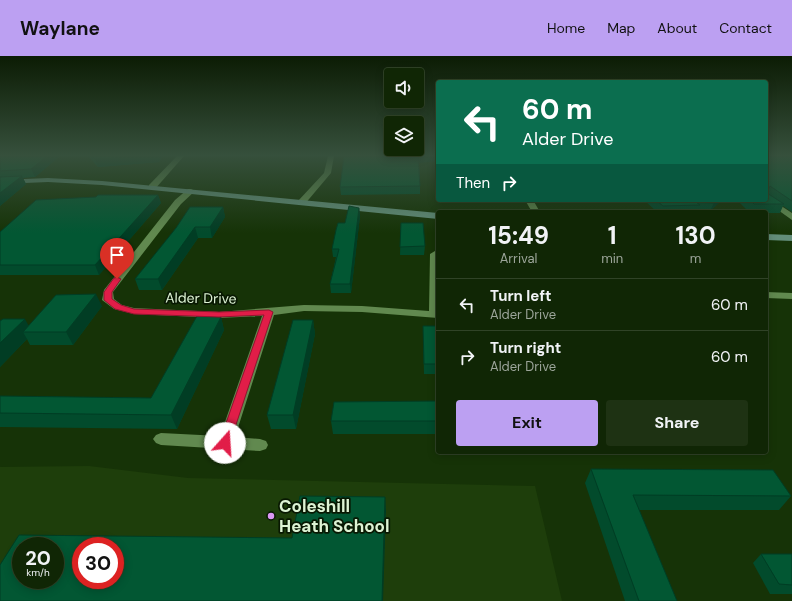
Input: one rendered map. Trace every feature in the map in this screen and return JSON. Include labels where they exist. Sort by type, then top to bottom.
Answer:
[{"type":"street","points":[[0,182],[14,181]]},
{"type":"street","points":[[74,181],[152,187],[436,216]]},
{"type":"street","points":[[152,187],[157,181]]},
{"type":"street","points":[[301,203],[320,181]]},
{"type":"street","name":"Alder Drive","points":[[191,192],[178,202],[108,292],[108,300],[118,307],[134,312],[219,315],[304,308],[362,309],[436,315],[435,254]]},
{"type":"street","points":[[768,199],[792,216]]},
{"type":"street","points":[[768,237],[792,238]]},
{"type":"street","points":[[768,295],[792,296]]},
{"type":"street","points":[[225,443],[269,312]]},
{"type":"street","points":[[161,440],[260,445]]},
{"type":"shaded area","name":"Coleshill Heath School","points":[[89,466],[188,478],[535,486],[562,601],[0,601],[0,467]]},
{"type":"building","points":[[0,181],[15,181],[0,193]]},
{"type":"building","points":[[341,181],[420,181],[420,186],[340,187]]},
{"type":"building","points":[[768,181],[792,181],[792,201],[770,186],[768,191]]},
{"type":"building","points":[[768,194],[784,204],[754,204],[752,202],[768,202]]},
{"type":"building","points":[[98,195],[158,195],[95,265],[0,265],[0,232],[36,200],[96,197]]},
{"type":"building","points":[[658,202],[696,202],[700,205],[663,206]]},
{"type":"building","points":[[349,206],[359,208],[350,284],[330,284],[339,249],[332,249],[336,230],[338,223],[345,223]]},
{"type":"building","points":[[190,207],[223,207],[210,227],[195,227],[158,279],[135,279],[176,228]]},
{"type":"building","points":[[401,223],[423,223],[425,246],[400,247]]},
{"type":"building","points":[[96,294],[66,332],[23,332],[56,295]]},
{"type":"building","points":[[197,316],[221,317],[171,415],[0,413],[0,396],[151,398]]},
{"type":"building","points":[[3,319],[25,319],[0,343],[0,321]]},
{"type":"building","points":[[293,320],[313,320],[293,415],[267,415]]},
{"type":"building","points":[[423,326],[436,326],[436,364],[424,364]]},
{"type":"building","points":[[436,401],[436,421],[331,421],[334,402]]},
{"type":"building","points":[[591,469],[773,470],[791,496],[633,495],[677,601],[639,601]]},
{"type":"building","points":[[300,496],[385,497],[382,601],[0,601],[0,565],[12,546],[12,589],[64,589],[64,537],[18,537],[19,535],[292,538]]},
{"type":"building","points":[[761,554],[792,554],[792,585],[779,584]]},
{"type":"place","name":"Coleshill Heath School","points":[[271,516]]},
{"type":"route","points":[[117,279],[108,292],[108,300],[118,307],[134,312],[219,315],[269,312],[225,443]]}]
